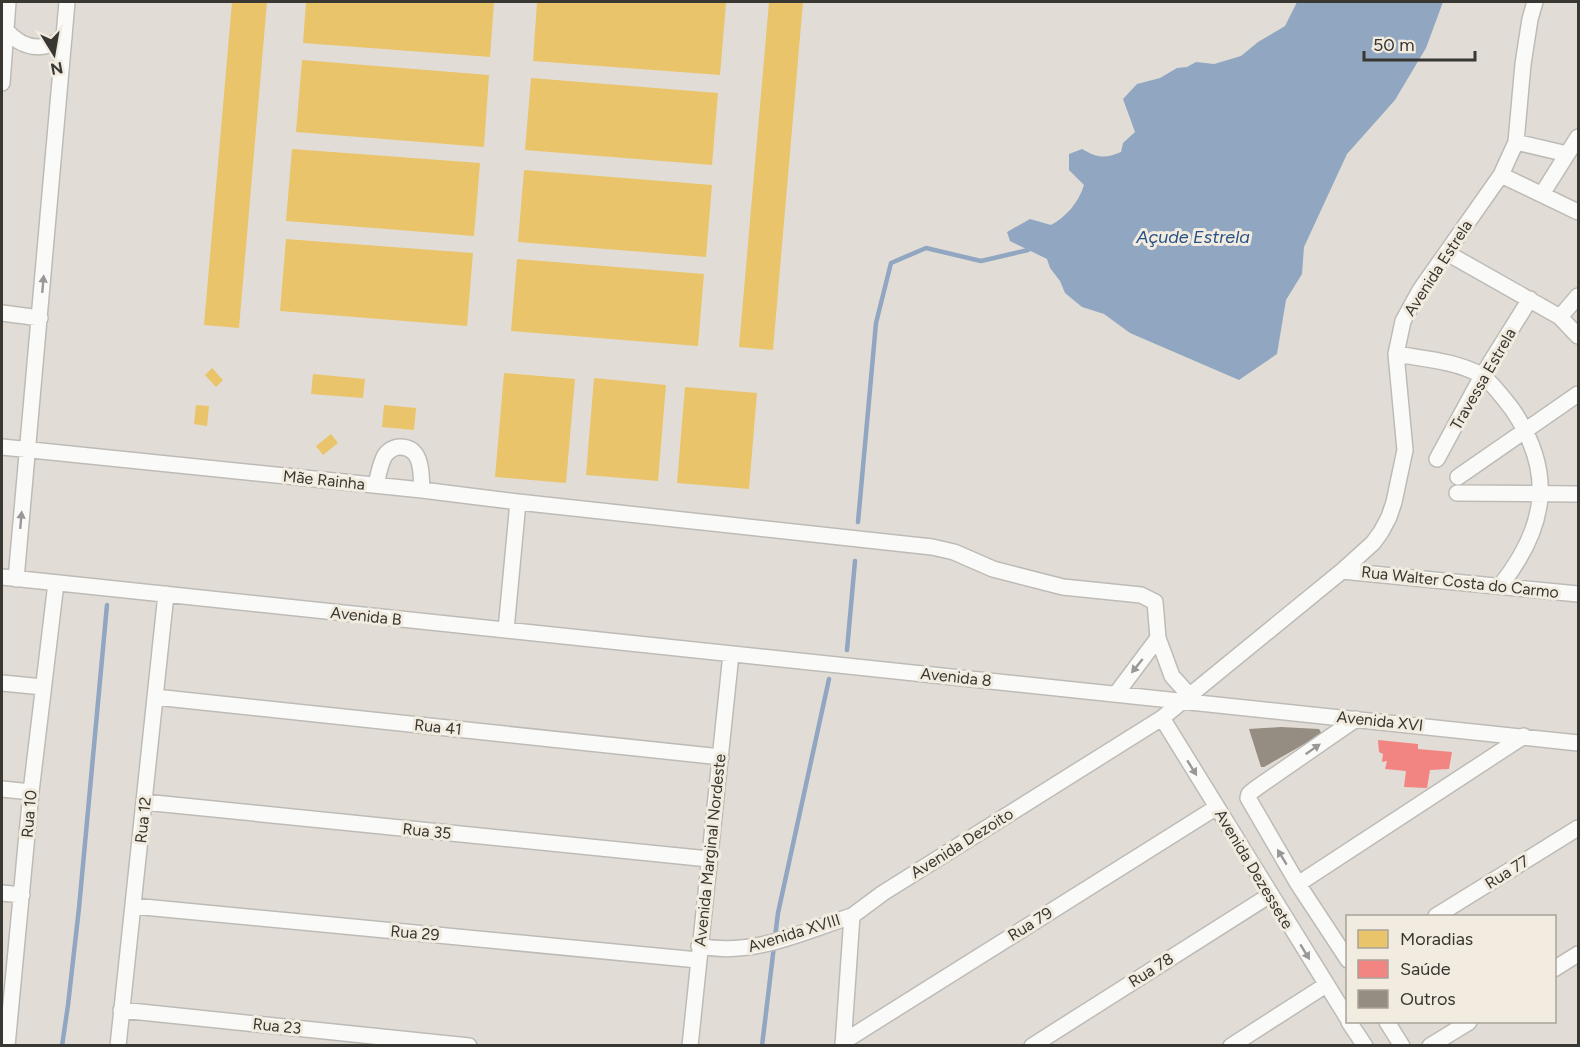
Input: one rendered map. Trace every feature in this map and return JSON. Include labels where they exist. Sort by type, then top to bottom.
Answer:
[{"type":"street","points":[[2,83],[8,2]]},
{"type":"street","points":[[9,578],[28,449],[67,2]]},
{"type":"street","name":"Avenida Estrela","points":[[1185,698],[1342,571],[1377,537],[1389,517],[1405,450],[1396,354],[1403,321],[1420,290],[1501,175],[1516,142],[1523,64],[1535,2]]},
{"type":"street","points":[[6,30],[19,42],[36,48],[56,44],[64,38]]},
{"type":"street","points":[[1542,194],[1578,136]]},
{"type":"street","points":[[1516,142],[1567,154]]},
{"type":"street","points":[[1501,175],[1578,212]]},
{"type":"street","points":[[1448,253],[1560,317],[1578,336]]},
{"type":"street","points":[[1560,317],[1578,296]]},
{"type":"street","name":"Travessa Estrela","points":[[1437,459],[1482,376],[1530,299]]},
{"type":"street","points":[[2,313],[40,318]]},
{"type":"street","points":[[1396,354],[1454,365],[1482,376],[1507,403],[1524,430],[1536,459],[1542,494],[1535,525],[1518,563],[1500,586]]},
{"type":"street","points":[[1458,477],[1578,394]]},
{"type":"street","name":"Mãe Rainha","points":[[2,447],[376,485],[932,547],[954,552],[993,569],[1063,586],[1141,596],[1155,602],[1158,638]]},
{"type":"street","points":[[376,485],[383,459],[390,451],[400,447],[411,450],[418,458],[422,490]]},
{"type":"street","points":[[1457,494],[1578,494]]},
{"type":"street","points":[[506,630],[518,501]]},
{"type":"street","name":"Rua Walter Costa do Carmo","points":[[1342,571],[1578,594]]},
{"type":"street","name":"Avenida B","points":[[9,578],[731,654]]},
{"type":"street","name":"Rua 10","points":[[7,1046],[7,1002],[22,895],[31,792],[56,583]]},
{"type":"street","name":"Rua 12","points":[[118,1046],[166,594]]},
{"type":"street","points":[[1116,694],[1158,638]]},
{"type":"street","points":[[1158,638],[1172,676],[1185,698]]},
{"type":"street","name":"Avenida 8","points":[[731,654],[1116,694],[1185,698]]},
{"type":"street","name":"Avenida Marginal Nordeste","points":[[690,1046],[731,654]]},
{"type":"street","points":[[2,683],[43,687]]},
{"type":"street","name":"Rua 41","points":[[155,697],[720,757]]},
{"type":"street","name":"Avenida Dezoito","points":[[852,916],[883,893],[1162,718],[1185,698]]},
{"type":"street","name":"Avenida XVI","points":[[1185,698],[1578,743]]},
{"type":"street","name":"Avenida Dezessete","points":[[1162,718],[1346,1017]]},
{"type":"street","name":"Avenida Dezessete","points":[[1346,958],[1298,884],[1248,798],[1250,793],[1270,778],[1356,719]]},
{"type":"street","points":[[1298,884],[1524,736]]},
{"type":"street","points":[[2,789],[31,792]]},
{"type":"street","name":"Rua 35","points":[[144,802],[709,859]]},
{"type":"street","name":"Rua 79","points":[[843,1044],[1217,807]]},
{"type":"street","name":"Rua 77","points":[[1438,915],[1578,828]]},
{"type":"street","points":[[2,893],[22,895]]},
{"type":"street","name":"Rua 78","points":[[1032,1046],[1270,895]]},
{"type":"street","name":"Rua 29","points":[[133,906],[699,953]]},
{"type":"street","points":[[843,1044],[852,916]]},
{"type":"street","name":"Avenida XVIII","points":[[699,953],[714,949],[745,949],[785,939],[852,916]]},
{"type":"street","points":[[1556,968],[1578,954]]},
{"type":"street","points":[[1231,1046],[1326,985]]},
{"type":"street","name":"Rua 23","points":[[122,1010],[469,1046]]},
{"type":"street","name":"Avenida Dezessete","points":[[1350,1023],[1365,1046]]},
{"type":"street","points":[[1388,1023],[1402,1046]]},
{"type":"street","points":[[1430,1046],[1467,1023]]},
{"type":"water","name":"Açude Estrela","points":[[1297,2],[1443,2],[1426,48],[1395,100],[1347,154],[1304,247],[1302,274],[1286,300],[1277,354],[1239,380],[1130,333],[1104,314],[1082,307],[1065,293],[1047,259],[1010,241],[1007,232],[1030,219],[1051,225],[1071,208],[1084,185],[1069,170],[1069,154],[1082,149],[1101,156],[1121,152],[1123,143],[1135,132],[1123,99],[1137,84],[1160,78],[1177,68],[1187,67],[1196,62],[1214,64],[1241,56],[1258,42],[1285,26]]},
{"type":"building: Moradias","points":[[232,2],[267,2],[239,328],[204,325]]},
{"type":"building: Moradias","points":[[306,2],[494,2],[490,57],[303,43]]},
{"type":"building: Moradias","points":[[537,2],[726,3],[720,75],[533,61]]},
{"type":"building: Moradias","points":[[769,2],[803,2],[773,350],[739,347]]},
{"type":"building: Moradias","points":[[302,60],[489,75],[484,147],[296,132]]},
{"type":"building: Moradias","points":[[531,78],[718,93],[712,165],[525,150]]},
{"type":"building: Moradias","points":[[292,149],[480,163],[474,236],[286,221]]},
{"type":"building: Moradias","points":[[524,170],[712,185],[706,257],[518,242]]},
{"type":"building: Moradias","points":[[286,239],[473,253],[467,326],[280,311]]},
{"type":"building: Moradias","points":[[517,259],[704,274],[698,346],[511,331]]},
{"type":"building: Moradias","points":[[212,368],[223,380],[216,387],[205,375]]},
{"type":"building: Moradias","points":[[504,373],[575,379],[566,483],[495,477]]},
{"type":"building: Moradias","points":[[313,374],[365,379],[363,398],[311,394]]},
{"type":"building: Moradias","points":[[594,378],[666,385],[658,481],[586,475]]},
{"type":"building: Moradias","points":[[685,387],[757,393],[749,489],[677,483]]},
{"type":"building: Moradias","points":[[196,405],[209,406],[207,426],[194,424]]},
{"type":"building: Moradias","points":[[384,405],[416,408],[414,430],[382,427]]},
{"type":"building: Moradias","points":[[331,434],[338,443],[323,455],[316,446]]},
{"type":"building: Saúde","points":[[1378,740],[1418,744],[1418,749],[1452,752],[1449,769],[1430,770],[1427,788],[1404,787],[1406,771],[1385,769],[1387,761],[1382,762],[1383,754],[1379,752]]},
{"type":"building: Outros","points":[[1281,727],[1319,729],[1322,734],[1261,767],[1249,729]]},
{"type":"waterway","points":[[858,522],[876,323],[891,263],[926,248],[981,261],[1028,250]]},
{"type":"waterway","points":[[847,650],[855,561]]},
{"type":"waterway","points":[[62,1046],[79,908],[107,605]]},
{"type":"waterway","points":[[775,937],[778,913],[829,679]]},
{"type":"waterway","points":[[762,1046],[774,946]]}]
